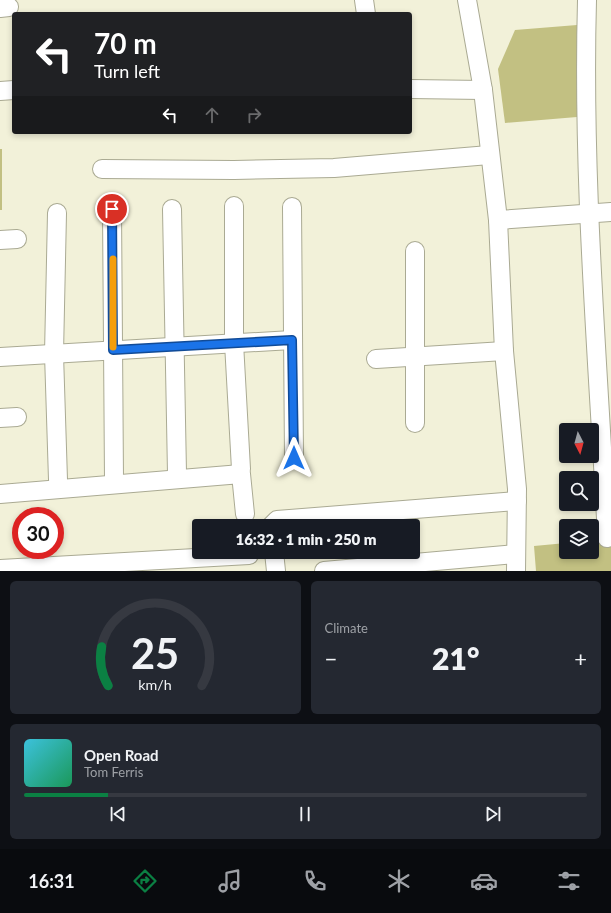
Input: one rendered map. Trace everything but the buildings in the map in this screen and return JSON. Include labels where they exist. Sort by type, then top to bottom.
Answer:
[{"type":"street","points":[[364,0],[366,12]]},
{"type":"street","points":[[324,571],[516,563],[517,495],[504,351],[498,220],[489,155],[483,90],[466,0]]},
{"type":"street","points":[[587,0],[585,82],[590,214],[607,538],[611,538]]},
{"type":"street","points":[[412,89],[483,90]]},
{"type":"street","points":[[0,90],[12,90]]},
{"type":"street","points":[[102,169],[234,170],[334,168],[489,155]]},
{"type":"street","points":[[234,206],[234,343],[241,469]]},
{"type":"street","points":[[292,207],[294,458]]},
{"type":"street","points":[[112,209],[114,478]]},
{"type":"street","points":[[172,209],[177,473]]},
{"type":"street","points":[[498,220],[611,212]]},
{"type":"street","points":[[57,213],[54,354],[58,480]]},
{"type":"street","points":[[415,251],[415,423]]},
{"type":"street","points":[[0,357],[292,340]]},
{"type":"street","points":[[376,359],[504,351]]},
{"type":"street","points":[[0,494],[241,474],[245,514]]},
{"type":"street","points":[[392,504],[517,495]]},
{"type":"street","points":[[288,519],[517,495]]},
{"type":"street","points":[[0,569],[192,558]]},
{"type":"street","points":[[275,559],[276,571]]},
{"type":"shaded area","points":[[577,25],[577,117],[505,123],[498,69],[515,30]]},
{"type":"shaded area","points":[[0,149],[2,149],[2,210],[0,210]]},
{"type":"shaded area","points":[[611,539],[611,571],[536,571],[534,546],[559,544],[559,559],[599,559],[599,540]]},
{"type":"slow traffic","points":[[113,259],[113,347]]},
{"type":"route","points":[[112,209],[113,350],[292,340],[294,458]]}]
